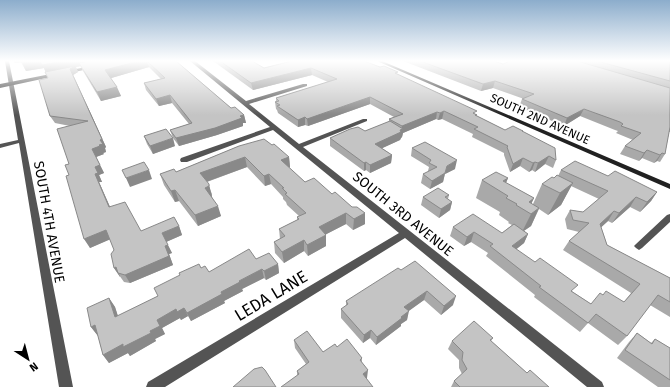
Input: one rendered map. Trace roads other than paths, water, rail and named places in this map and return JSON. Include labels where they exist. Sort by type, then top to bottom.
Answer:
[{"type":"street","name":"SOUTH 4TH AVENUE","points":[[10,79],[20,141],[66,387]]},
{"type":"street","points":[[0,86],[35,79]]},
{"type":"street","name":"SOUTH 3RD AVENUE","points":[[215,79],[597,387]]},
{"type":"street","name":"SOUTH 2ND AVENUE","points":[[421,79],[670,187]]},
{"type":"street","points":[[246,103],[305,85]]},
{"type":"street","points":[[299,146],[365,120]]},
{"type":"street","points":[[184,160],[276,127]]},
{"type":"street","points":[[0,146],[20,141]]},
{"type":"street","points":[[640,246],[670,217]]},
{"type":"street","name":"LEDA LANE","points":[[153,387],[407,233]]}]
